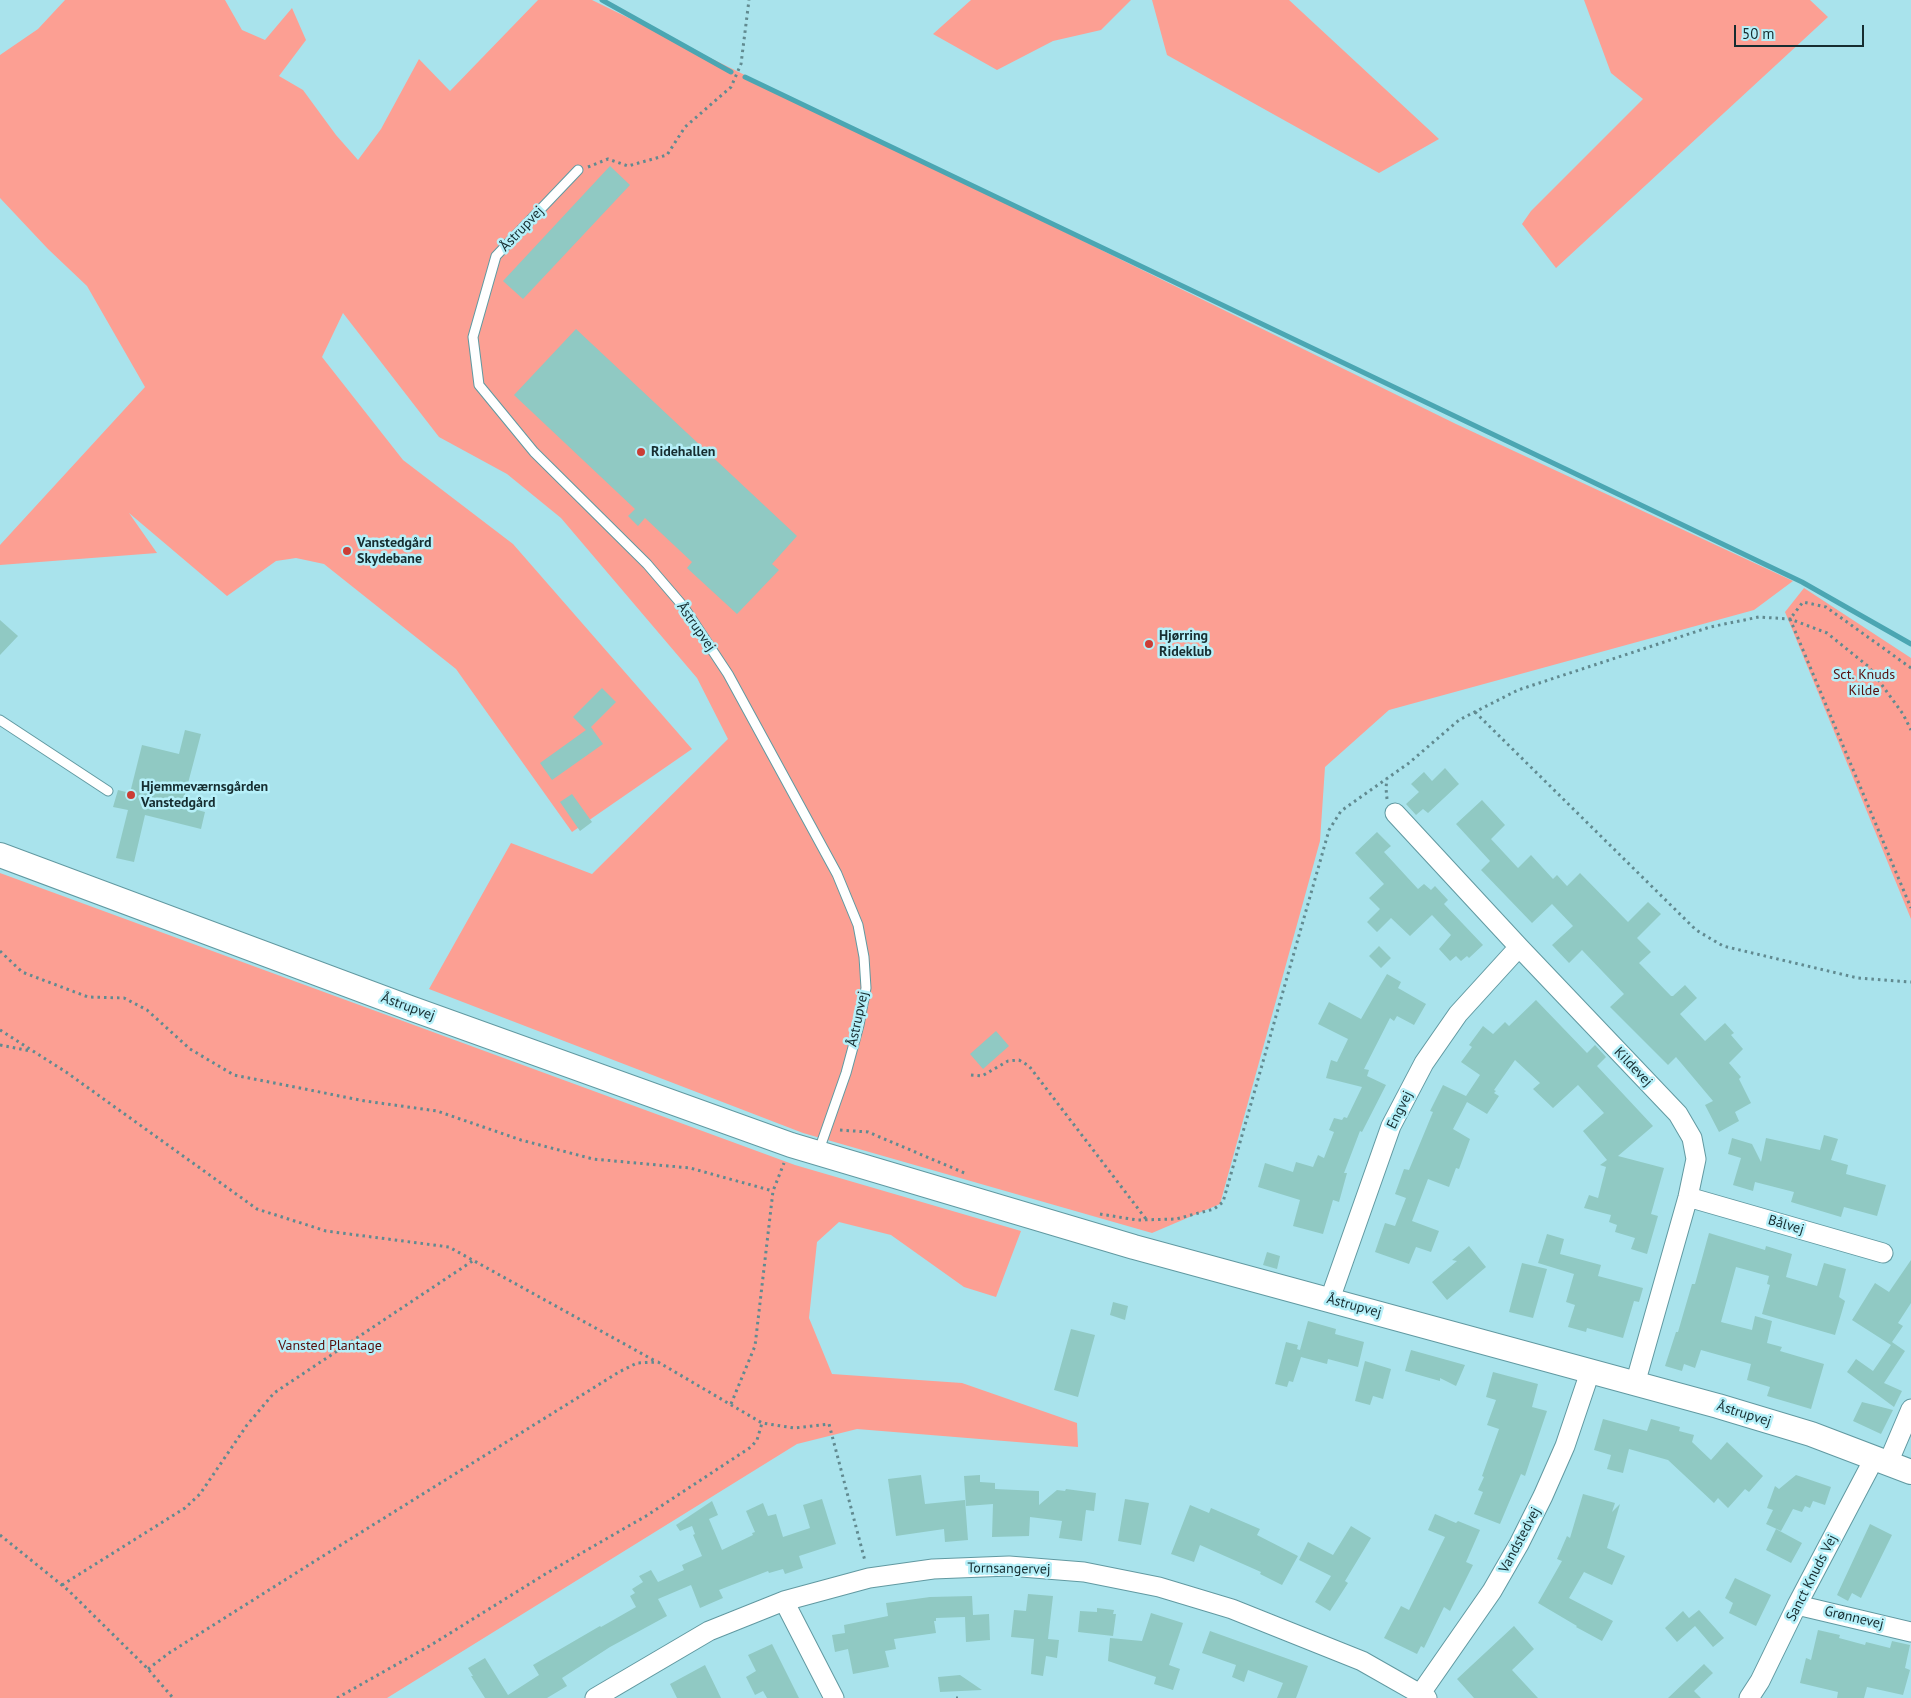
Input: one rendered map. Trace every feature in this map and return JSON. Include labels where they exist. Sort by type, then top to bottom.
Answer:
[{"type":"street","name":"Kildevej","points":[[1395,813],[1678,1114],[1692,1138],[1696,1159],[1688,1197],[1635,1384]]},
{"type":"street","name":"Åstrupvej","points":[[0,855],[410,1008],[818,1154],[1134,1246],[1718,1406],[1801,1431],[1911,1472]]},
{"type":"street","name":"Engvej","points":[[1330,1299],[1391,1126],[1424,1063],[1458,1014],[1519,947]]},
{"type":"street","name":"Bålvej","points":[[1688,1197],[1883,1253]]},
{"type":"street","name":"Vandstedvej","points":[[1424,1696],[1492,1591],[1519,1544],[1565,1446],[1590,1372]]},
{"type":"street","points":[[1882,1460],[1911,1409]]},
{"type":"street","name":"Sanct Knuds Vej","points":[[1749,1698],[1760,1681],[1797,1605],[1882,1460]]},
{"type":"street","name":"Tornsangervej","points":[[595,1698],[709,1631],[784,1601],[869,1578],[933,1569],[1009,1566],[1084,1572],[1159,1587],[1232,1610],[1362,1661],[1424,1696]]},
{"type":"street","points":[[784,1601],[834,1698]]},
{"type":"street","name":"Grønnevej","points":[[1797,1605],[1911,1632]]},
{"type":"lane","name":"Åstrupvej","points":[[578,170],[496,256],[473,337],[480,385],[534,452],[647,564],[683,606],[728,674],[837,874],[858,925],[864,957],[866,988],[855,1041],[818,1154]]},
{"type":"lane","points":[[0,720],[108,791]]},
{"type":"path","points":[[578,170],[608,159],[628,166],[667,155],[685,127],[731,87],[741,64],[749,0]]},
{"type":"path","points":[[1790,619],[1803,602],[1826,607],[1911,668]]},
{"type":"path","points":[[1096,1213],[1137,1220],[1176,1219],[1214,1208],[1223,1202],[1329,830],[1341,811],[1408,763],[1459,720],[1518,690],[1710,627],[1760,617],[1790,619],[1827,633],[1869,667],[1903,714],[1911,730]]},
{"type":"path","points":[[1790,619],[1911,908]]},
{"type":"path","points":[[1474,712],[1696,930],[1722,946],[1858,978],[1911,982]]},
{"type":"path","points":[[0,950],[22,972],[88,997],[124,998],[147,1010],[190,1049],[234,1075],[365,1101],[437,1111],[522,1140],[593,1159],[690,1168],[773,1191]]},
{"type":"path","points":[[0,1030],[66,1072],[257,1209],[326,1231],[449,1247],[658,1362],[762,1423],[794,1428],[829,1424],[869,1578]]},
{"type":"path","points":[[0,1045],[34,1051]]},
{"type":"path","points":[[971,1075],[982,1076],[1008,1061],[1019,1060],[1029,1066],[1147,1220]]},
{"type":"path","points":[[827,1129],[868,1132],[972,1176]]},
{"type":"path","points":[[731,1404],[755,1346],[773,1191],[791,1145]]},
{"type":"path","points":[[62,1585],[185,1508],[200,1494],[247,1425],[274,1393],[474,1260]]},
{"type":"path","points":[[148,1670],[186,1642],[619,1372],[637,1363],[658,1362]]},
{"type":"path","points":[[336,1698],[431,1646],[547,1573],[646,1516],[752,1447],[758,1440],[762,1423]]},
{"type":"path","points":[[0,1534],[62,1585],[148,1670],[173,1698]]},
{"type":"green space","name":"Hjørring Rideklub","points":[[65,0],[225,0],[242,30],[265,40],[292,8],[306,40],[279,76],[303,90],[336,135],[358,160],[381,129],[419,59],[450,91],[538,0],[592,0],[1456,424],[1793,581],[1754,610],[1389,710],[1325,767],[1320,841],[1220,1204],[1152,1233],[803,1133],[429,989],[511,843],[592,874],[728,739],[697,678],[561,518],[507,474],[439,437],[343,313],[322,357],[403,460],[513,544],[692,749],[572,832],[456,669],[324,564],[296,558],[276,561],[227,596],[129,513],[157,553],[0,565],[0,545],[145,387],[87,286],[48,249],[0,198],[0,55],[38,29]]},
{"type":"green space","points":[[971,0],[1131,0],[1101,30],[1053,41],[997,70],[933,34]]},
{"type":"green space","points":[[1152,0],[1289,0],[1439,139],[1379,173],[1167,55]]},
{"type":"green space","points":[[1584,0],[1810,0],[1828,17],[1556,268],[1522,224],[1531,211],[1643,99],[1611,73]]},
{"type":"green space","name":"Sct. Knuds Kilde","points":[[1804,588],[1911,658],[1911,919],[1785,612]]},
{"type":"green space","name":"Vansted Plantage","points":[[0,873],[795,1165],[1021,1231],[996,1297],[964,1287],[891,1235],[839,1222],[817,1242],[809,1318],[832,1374],[962,1383],[1077,1423],[1078,1447],[857,1429],[797,1444],[387,1698],[0,1698]]},
{"type":"building","points":[[610,166],[630,185],[523,299],[503,281]]},
{"type":"building","name":"Ridehallen","points":[[576,329],[797,536],[772,564],[779,570],[737,614],[687,568],[692,562],[645,518],[638,526],[628,516],[635,509],[514,395]]},
{"type":"building","points":[[0,620],[18,636],[0,655]]},
{"type":"building","points":[[602,688],[616,702],[591,727],[603,744],[552,780],[540,763],[586,730],[573,717]]},
{"type":"building","name":"Hjemmeværnsgården Vanstedgård","points":[[185,730],[201,734],[182,806],[205,812],[201,829],[145,815],[134,862],[116,858],[128,810],[113,807],[118,790],[130,793],[142,745],[179,754]]},
{"type":"building","points":[[1445,768],[1459,784],[1428,813],[1423,809],[1416,815],[1406,804],[1419,792],[1411,784],[1424,772],[1432,781]]},
{"type":"building","points":[[572,794],[592,822],[580,831],[560,802]]},
{"type":"building","points":[[1482,800],[1505,825],[1491,839],[1518,868],[1531,855],[1553,879],[1557,875],[1567,886],[1580,873],[1628,922],[1648,902],[1661,914],[1637,938],[1651,952],[1639,963],[1671,996],[1685,985],[1697,998],[1680,1014],[1705,1041],[1725,1023],[1734,1033],[1731,1035],[1743,1049],[1729,1063],[1741,1077],[1739,1079],[1751,1103],[1735,1112],[1739,1121],[1719,1132],[1705,1105],[1713,1101],[1676,1057],[1668,1065],[1610,1007],[1624,994],[1582,950],[1569,963],[1552,945],[1573,926],[1552,904],[1532,923],[1481,870],[1490,861],[1456,824]]},
{"type":"building","points":[[1377,832],[1391,846],[1384,852],[1418,889],[1424,884],[1431,890],[1435,886],[1448,900],[1444,904],[1483,945],[1469,958],[1467,956],[1461,961],[1456,956],[1450,961],[1439,949],[1451,935],[1432,915],[1410,936],[1391,918],[1377,932],[1367,922],[1380,909],[1369,898],[1384,884],[1355,853]]},
{"type":"building","points":[[1379,946],[1391,958],[1381,968],[1369,956]]},
{"type":"building","points":[[1387,974],[1401,982],[1398,988],[1426,1004],[1414,1025],[1397,1016],[1394,1021],[1390,1018],[1364,1069],[1369,1070],[1367,1076],[1386,1085],[1362,1132],[1360,1131],[1344,1173],[1347,1173],[1339,1202],[1333,1200],[1323,1234],[1293,1226],[1300,1200],[1258,1187],[1265,1163],[1293,1172],[1296,1162],[1313,1167],[1318,1155],[1324,1158],[1334,1132],[1329,1130],[1334,1118],[1342,1120],[1344,1117],[1347,1118],[1362,1087],[1326,1078],[1331,1060],[1337,1062],[1348,1039],[1318,1024],[1329,1002],[1361,1019]]},
{"type":"building","points":[[1536,1000],[1587,1053],[1595,1045],[1606,1057],[1597,1066],[1653,1126],[1618,1156],[1664,1168],[1651,1214],[1658,1216],[1647,1254],[1631,1249],[1635,1238],[1615,1232],[1617,1225],[1609,1222],[1611,1215],[1584,1208],[1589,1195],[1598,1198],[1606,1167],[1600,1165],[1607,1160],[1583,1131],[1604,1113],[1578,1085],[1553,1108],[1533,1089],[1540,1083],[1515,1060],[1494,1090],[1496,1091],[1494,1093],[1499,1096],[1487,1114],[1467,1102],[1453,1129],[1470,1139],[1459,1169],[1456,1168],[1449,1187],[1428,1179],[1412,1221],[1439,1231],[1431,1252],[1416,1247],[1409,1264],[1375,1252],[1385,1223],[1395,1226],[1406,1198],[1395,1194],[1404,1169],[1409,1170],[1433,1112],[1430,1111],[1443,1085],[1466,1096],[1480,1075],[1461,1062],[1472,1047],[1469,1045],[1483,1026],[1493,1034],[1505,1022],[1509,1026]]},
{"type":"building","points":[[996,1031],[1009,1046],[983,1069],[970,1054]]},
{"type":"building","points":[[1824,1135],[1838,1139],[1831,1160],[1848,1165],[1846,1174],[1886,1185],[1877,1216],[1844,1207],[1841,1217],[1791,1202],[1794,1192],[1755,1182],[1753,1191],[1733,1185],[1741,1158],[1728,1154],[1732,1138],[1752,1144],[1761,1162],[1766,1138],[1820,1150]]},
{"type":"building","points":[[1709,1233],[1765,1250],[1766,1246],[1792,1254],[1786,1277],[1817,1286],[1824,1263],[1846,1269],[1839,1297],[1845,1301],[1835,1335],[1762,1314],[1770,1285],[1767,1284],[1769,1276],[1736,1267],[1721,1322],[1752,1330],[1755,1316],[1772,1321],[1767,1343],[1782,1347],[1780,1351],[1824,1364],[1811,1409],[1767,1396],[1770,1387],[1747,1380],[1751,1364],[1701,1350],[1695,1368],[1684,1364],[1682,1371],[1665,1366],[1676,1332],[1678,1332],[1692,1284],[1695,1284]]},
{"type":"building","points":[[1547,1234],[1564,1239],[1560,1254],[1601,1265],[1598,1276],[1643,1288],[1639,1302],[1634,1301],[1623,1338],[1587,1328],[1586,1332],[1568,1327],[1575,1305],[1566,1302],[1574,1274],[1538,1263]]},
{"type":"building","points":[[1469,1246],[1486,1267],[1447,1300],[1432,1282],[1457,1261],[1452,1260]]},
{"type":"building","points":[[1267,1252],[1280,1256],[1277,1269],[1263,1265]]},
{"type":"building","points":[[1911,1260],[1911,1303],[1898,1323],[1903,1326],[1892,1342],[1905,1351],[1884,1383],[1902,1391],[1894,1407],[1847,1372],[1856,1359],[1873,1371],[1891,1345],[1852,1320],[1875,1283],[1889,1292]]},
{"type":"building","points":[[1522,1263],[1547,1269],[1533,1318],[1509,1312]]},
{"type":"building","points":[[1113,1302],[1128,1306],[1125,1320],[1110,1315]]},
{"type":"building","points":[[1308,1321],[1336,1329],[1335,1334],[1364,1342],[1358,1367],[1328,1359],[1327,1364],[1301,1357],[1293,1382],[1289,1381],[1287,1387],[1275,1384],[1286,1342],[1298,1345],[1297,1349],[1300,1350]]},
{"type":"building","points":[[1071,1329],[1095,1335],[1078,1397],[1054,1390]]},
{"type":"building","points":[[1411,1350],[1465,1365],[1456,1386],[1440,1378],[1440,1381],[1405,1371]]},
{"type":"building","points":[[1365,1361],[1391,1369],[1383,1399],[1373,1396],[1370,1405],[1355,1401]]},
{"type":"building","points":[[1493,1372],[1538,1384],[1532,1407],[1547,1411],[1525,1476],[1521,1474],[1500,1524],[1474,1514],[1483,1492],[1478,1490],[1484,1477],[1482,1476],[1499,1429],[1487,1425],[1496,1400],[1486,1397]]},
{"type":"building","points":[[1862,1402],[1893,1410],[1881,1434],[1853,1421]]},
{"type":"building","points":[[1603,1419],[1647,1431],[1651,1419],[1680,1427],[1679,1431],[1694,1435],[1692,1442],[1711,1460],[1727,1442],[1763,1476],[1749,1492],[1745,1489],[1728,1508],[1718,1498],[1714,1503],[1668,1460],[1629,1449],[1623,1473],[1607,1469],[1611,1455],[1594,1450]]},
{"type":"building","points":[[921,1475],[925,1504],[965,1500],[968,1540],[945,1542],[944,1529],[896,1536],[888,1479]]},
{"type":"building","points":[[980,1475],[980,1482],[995,1483],[995,1489],[1039,1491],[1039,1505],[1057,1490],[1065,1491],[1066,1489],[1096,1493],[1094,1511],[1086,1510],[1082,1541],[1059,1538],[1062,1521],[1030,1517],[1029,1536],[992,1537],[993,1504],[966,1506],[964,1476]]},
{"type":"building","points":[[1796,1475],[1831,1487],[1825,1505],[1813,1501],[1810,1508],[1805,1506],[1802,1512],[1793,1509],[1781,1531],[1766,1524],[1773,1510],[1767,1508],[1775,1486],[1779,1489]]},
{"type":"building","points":[[1583,1494],[1615,1503],[1612,1512],[1620,1504],[1607,1548],[1625,1556],[1612,1585],[1584,1572],[1569,1598],[1613,1621],[1602,1641],[1538,1603],[1562,1561],[1557,1559],[1567,1536],[1570,1538]]},
{"type":"building","points":[[822,1499],[836,1544],[799,1556],[803,1568],[785,1574],[783,1569],[769,1573],[768,1571],[719,1590],[723,1598],[700,1608],[691,1585],[658,1599],[667,1616],[610,1647],[562,1678],[567,1686],[547,1698],[485,1698],[471,1676],[473,1676],[468,1668],[485,1658],[508,1695],[539,1675],[533,1665],[636,1607],[630,1596],[635,1593],[632,1589],[643,1582],[639,1576],[651,1570],[658,1582],[684,1570],[682,1565],[702,1556],[693,1535],[695,1534],[692,1526],[680,1531],[676,1525],[712,1501],[718,1515],[709,1519],[722,1550],[753,1535],[752,1533],[755,1532],[746,1511],[763,1503],[768,1516],[776,1514],[783,1537],[810,1528],[803,1505]]},
{"type":"building","points":[[1125,1499],[1149,1503],[1141,1545],[1118,1541]]},
{"type":"building","points":[[1190,1505],[1209,1513],[1211,1508],[1260,1529],[1257,1535],[1298,1556],[1282,1585],[1260,1574],[1261,1572],[1200,1545],[1194,1562],[1171,1554]]},
{"type":"building","points":[[1435,1514],[1480,1530],[1466,1562],[1473,1565],[1450,1611],[1444,1607],[1424,1648],[1421,1646],[1417,1654],[1384,1638],[1401,1606],[1409,1610],[1445,1537],[1428,1530]]},
{"type":"building","points":[[1870,1524],[1892,1535],[1861,1598],[1852,1593],[1848,1601],[1837,1595]]},
{"type":"building","points":[[1351,1526],[1371,1538],[1345,1581],[1348,1583],[1330,1611],[1315,1602],[1331,1576],[1299,1560],[1308,1542],[1333,1555]]},
{"type":"building","points":[[1776,1529],[1802,1543],[1791,1563],[1766,1550]]},
{"type":"building","points":[[1735,1578],[1771,1595],[1756,1626],[1729,1613],[1733,1603],[1725,1598]]},
{"type":"building","points":[[1028,1594],[1053,1596],[1048,1639],[1059,1640],[1057,1658],[1046,1656],[1043,1676],[1031,1674],[1034,1639],[1011,1637],[1014,1610],[1026,1611]]},
{"type":"building","points":[[972,1596],[973,1615],[989,1614],[990,1640],[966,1642],[965,1617],[936,1618],[936,1621],[934,1621],[936,1633],[894,1639],[896,1649],[885,1651],[889,1667],[853,1674],[848,1649],[835,1652],[832,1635],[845,1633],[844,1625],[888,1616],[886,1603],[930,1597]]},
{"type":"building","points":[[1097,1608],[1114,1610],[1113,1614],[1116,1614],[1113,1636],[1078,1632],[1080,1611],[1097,1612]]},
{"type":"building","points":[[1699,1610],[1724,1638],[1713,1647],[1695,1626],[1677,1642],[1665,1628],[1683,1611],[1689,1618]]},
{"type":"building","points":[[1151,1613],[1183,1623],[1169,1665],[1180,1669],[1173,1690],[1154,1684],[1156,1677],[1108,1661],[1110,1638],[1142,1641]]},
{"type":"building","points":[[1514,1626],[1534,1649],[1512,1670],[1538,1698],[1474,1698],[1457,1679]]},
{"type":"building","points":[[1818,1630],[1840,1635],[1839,1638],[1865,1645],[1866,1642],[1890,1648],[1892,1641],[1910,1645],[1905,1668],[1910,1670],[1903,1695],[1867,1687],[1864,1698],[1837,1698],[1838,1692],[1800,1683],[1806,1658],[1811,1660]]},
{"type":"building","points":[[1210,1631],[1308,1666],[1296,1698],[1277,1698],[1283,1683],[1248,1670],[1244,1682],[1232,1677],[1236,1665],[1202,1653]]},
{"type":"building","points":[[772,1644],[799,1698],[767,1698],[763,1691],[755,1695],[746,1677],[756,1671],[748,1655]]},
{"type":"building","points":[[1704,1664],[1713,1673],[1694,1691],[1701,1698],[1668,1698]]},
{"type":"building","points":[[705,1665],[721,1698],[677,1698],[670,1684]]},
{"type":"building","points":[[960,1675],[982,1690],[940,1692],[938,1677]]},
{"type":"waterway","points":[[602,0],[731,72]]},
{"type":"waterway","points":[[745,77],[1802,582],[1911,644]]},
{"type":"place","name":"Ridehallen","points":[[641,452]]},
{"type":"place","name":"Vanstedgård Skydebane","points":[[347,551]]},
{"type":"place","name":"Hjørring Rideklub","points":[[1149,644]]},
{"type":"place","name":"Hjemmeværnsgården Vanstedgård","points":[[131,795]]}]
